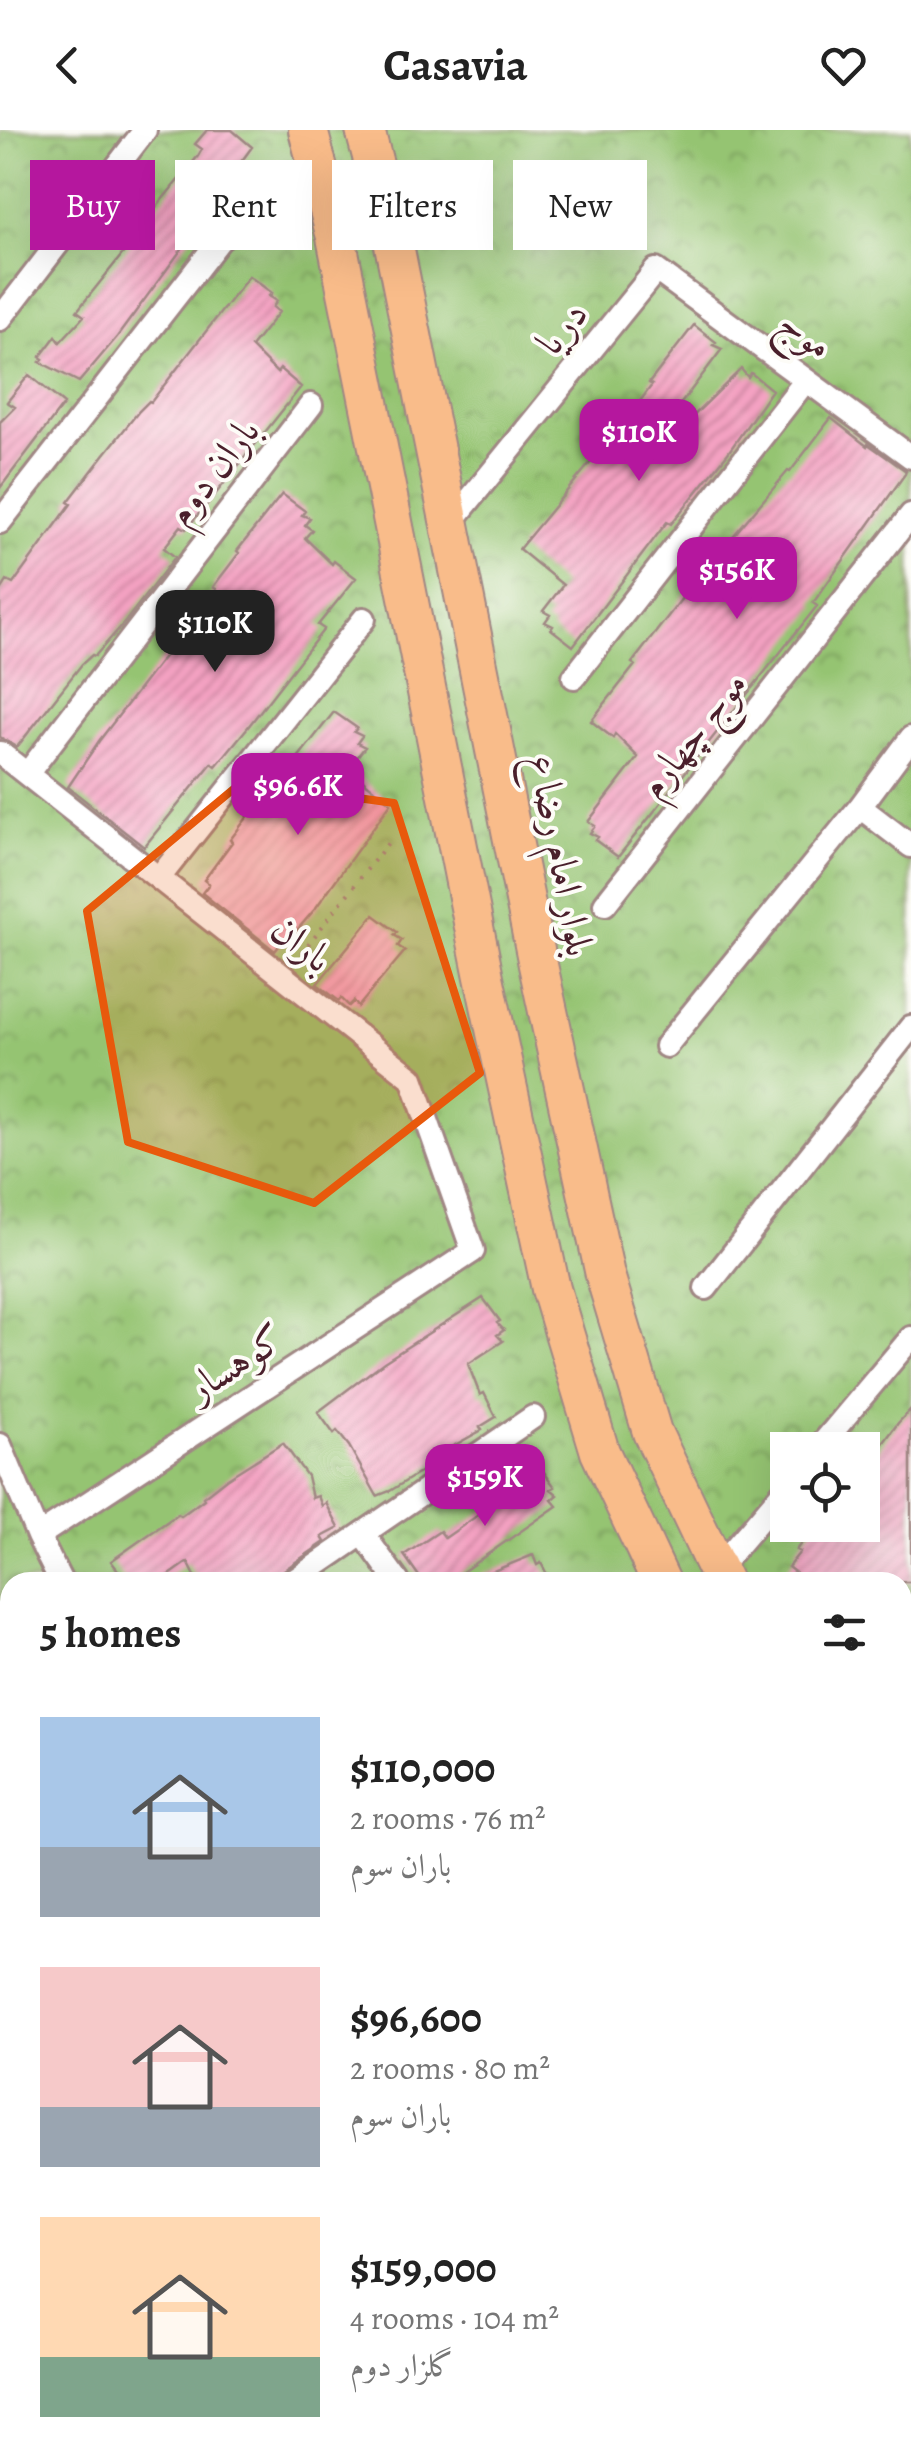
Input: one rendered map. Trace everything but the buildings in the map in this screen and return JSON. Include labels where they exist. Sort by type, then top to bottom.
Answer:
[{"type":"main road","points":[[308,130],[336,238],[484,976],[552,1289],[600,1452],[656,1572]]},
{"type":"main road","name":"بلوار امام رضا ع","points":[[365,130],[390,225],[538,965],[605,1275],[652,1432],[719,1572]]},
{"type":"main road","points":[[484,976],[538,965]]},
{"type":"street","points":[[0,319],[146,130]]},
{"type":"street","points":[[0,522],[213,250]]},
{"type":"street","name":"دریا","points":[[450,524],[656,270]]},
{"type":"street","name":"موج","points":[[656,270],[911,458]]},
{"type":"street","points":[[574,677],[806,380]]},
{"type":"street","name":"باران دوم","points":[[26,774],[311,405]]},
{"type":"street","name":"موج چهارم","points":[[605,904],[911,516]]},
{"type":"street","points":[[159,878],[364,620]]},
{"type":"street","points":[[666,1046],[860,807],[911,738]]},
{"type":"street","name":"باران","points":[[0,753],[412,1078],[473,1252]]},
{"type":"street","points":[[860,807],[911,846]]},
{"type":"street","points":[[706,1288],[911,1027]]},
{"type":"street","name":"کوهسار","points":[[38,1536],[473,1252]]},
{"type":"street","points":[[832,1432],[911,1338]]},
{"type":"street","points":[[307,1572],[533,1418]]},
{"type":"street","points":[[0,1445],[56,1572]]},
{"type":"street","points":[[724,1572],[770,1510]]},
{"type":"street","points":[[363,1534],[391,1572]]},
{"type":"path","points":[[283,976],[388,843]]},
{"type":"highlighted area","points":[[242,782],[394,803],[480,1073],[314,1203],[128,1142],[87,911]]},
{"type":"green space","points":[[0,130],[911,130],[911,1572],[0,1572]]}]
